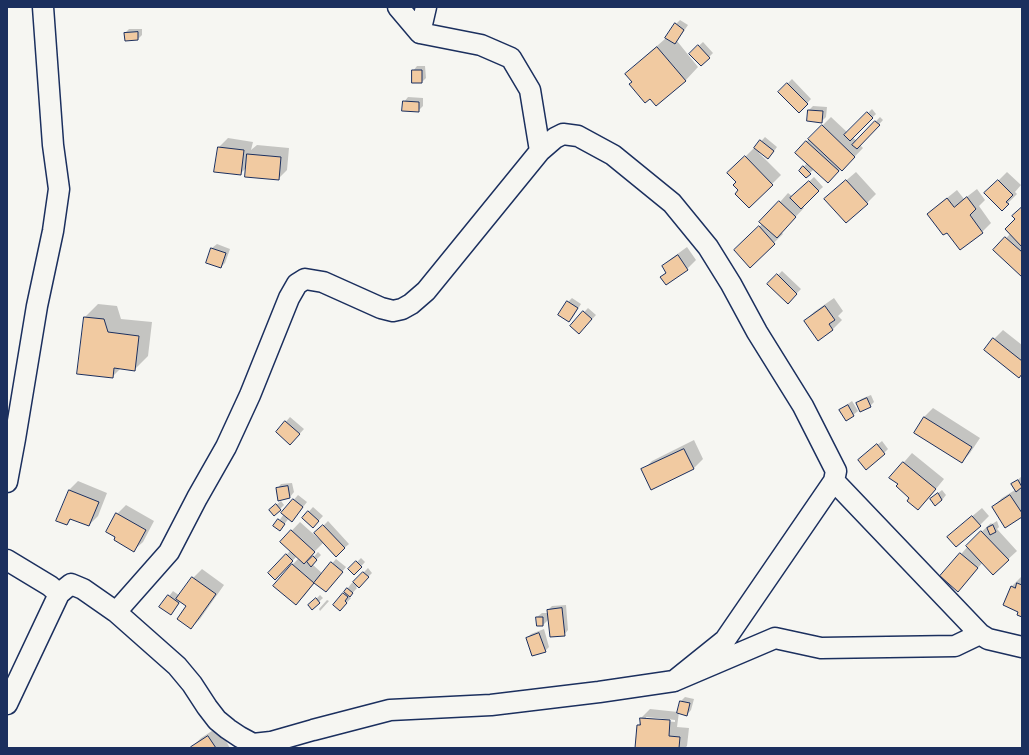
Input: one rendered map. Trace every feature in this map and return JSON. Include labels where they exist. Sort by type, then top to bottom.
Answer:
[{"type":"street","points":[[7,482],[37,306],[53,231],[59,189],[53,137],[43,7]]},
{"type":"street","points":[[398,7],[420,33],[482,45],[510,58],[530,90],[540,151]]},
{"type":"street","points":[[420,33],[426,7]]},
{"type":"street","points":[[116,612],[169,552],[226,447],[250,395],[296,284],[304,279],[324,282],[381,308],[393,311],[402,309],[411,304],[426,291],[540,151],[555,138],[564,134],[578,136],[613,155],[672,203],[708,247],[731,284],[757,332],[803,406],[836,471],[834,481],[725,640],[674,680]]},
{"type":"street","points":[[834,481],[980,634],[988,639],[1022,647]]},
{"type":"street","points":[[7,560],[50,586],[59,594]]},
{"type":"street","points":[[7,704],[59,594],[71,584],[83,589],[116,612],[177,666],[192,684],[217,720],[240,738],[253,744],[271,742],[390,710],[491,705],[599,692],[674,680],[775,638],[821,648],[955,646],[980,634]]},
{"type":"building","points":[[675,23],[684,30],[675,44],[665,38]]},
{"type":"building","points":[[138,32],[138,40],[125,41],[124,33]]},
{"type":"building","points":[[698,45],[710,58],[701,66],[689,54]]},
{"type":"building","points":[[657,47],[686,81],[656,106],[650,99],[645,103],[629,84],[632,82],[625,74]]},
{"type":"building","points":[[412,70],[422,70],[422,83],[412,83]]},
{"type":"building","points":[[787,83],[808,104],[799,113],[778,92]]},
{"type":"building","points":[[403,101],[419,102],[419,112],[402,111]]},
{"type":"building","points":[[808,110],[823,111],[822,123],[807,121]]},
{"type":"building","points":[[867,112],[873,118],[850,141],[844,135]]},
{"type":"building","points":[[875,121],[880,125],[857,149],[852,145]]},
{"type":"building","points":[[822,125],[855,157],[842,171],[808,139]]},
{"type":"building","points":[[760,140],[774,151],[768,159],[754,148]]},
{"type":"building","points":[[806,141],[839,171],[828,183],[795,153]]},
{"type":"building","points":[[218,147],[244,150],[241,175],[214,172]]},
{"type":"building","points":[[247,154],[281,157],[279,180],[245,177]]},
{"type":"building","points":[[745,156],[773,185],[749,208],[735,194],[738,190],[733,185],[736,182],[727,173]]},
{"type":"building","points":[[803,166],[811,174],[806,178],[799,171]]},
{"type":"building","points":[[846,180],[868,204],[846,223],[824,199]]},
{"type":"building","points":[[998,180],[1013,195],[1006,202],[1009,204],[1002,211],[984,193]]},
{"type":"building","points":[[809,181],[819,191],[801,209],[790,198]]},
{"type":"building","points":[[967,197],[976,209],[970,215],[983,233],[960,250],[947,233],[943,235],[927,214],[947,198],[954,207]]},
{"type":"building","points":[[779,201],[796,217],[777,238],[759,222]]},
{"type":"building","points":[[1022,207],[1022,247],[1005,229],[1015,219],[1012,216]]},
{"type":"building","points":[[759,226],[775,244],[750,268],[734,250]]},
{"type":"building","points":[[1005,237],[1022,252],[1022,277],[993,250]]},
{"type":"building","points":[[211,248],[226,253],[221,268],[206,263]]},
{"type":"building","points":[[678,255],[688,270],[666,285],[660,277],[666,273],[662,266]]},
{"type":"building","points":[[777,274],[797,294],[788,304],[767,284]]},
{"type":"building","points":[[567,301],[578,308],[569,322],[558,315]]},
{"type":"building","points":[[825,306],[835,320],[829,324],[833,330],[818,341],[804,321]]},
{"type":"building","points":[[583,311],[592,319],[579,334],[570,326]]},
{"type":"building","points":[[84,317],[104,319],[108,332],[139,336],[135,371],[114,368],[113,378],[77,374]]},
{"type":"building","points":[[993,338],[1022,361],[1022,374],[1019,378],[984,350]]},
{"type":"building","points":[[867,398],[871,407],[860,412],[856,403]]},
{"type":"building","points":[[848,405],[854,416],[846,421],[839,410]]},
{"type":"building","points":[[924,417],[972,447],[962,463],[914,433]]},
{"type":"building","points":[[285,421],[300,434],[290,445],[276,432]]},
{"type":"building","points":[[877,444],[885,454],[866,470],[858,460]]},
{"type":"building","points":[[684,449],[694,469],[651,490],[641,469]]},
{"type":"building","points":[[903,462],[936,489],[918,510],[907,501],[909,498],[896,486],[898,484],[889,478]]},
{"type":"building","points":[[1018,480],[1022,487],[1016,492],[1011,484]]},
{"type":"building","points":[[288,486],[290,498],[278,501],[276,488]]},
{"type":"building","points":[[69,490],[99,502],[89,526],[70,519],[67,525],[56,521]]},
{"type":"building","points":[[938,493],[942,500],[935,506],[930,499]]},
{"type":"building","points":[[1010,495],[1022,513],[1022,517],[1005,528],[992,507]]},
{"type":"building","points":[[293,499],[303,507],[292,522],[281,513]]},
{"type":"building","points":[[276,504],[281,510],[274,516],[269,510]]},
{"type":"building","points":[[308,511],[319,521],[313,528],[302,518]]},
{"type":"building","points":[[116,513],[146,530],[134,552],[114,540],[115,537],[106,532]]},
{"type":"building","points":[[972,516],[981,526],[956,547],[947,537]]},
{"type":"building","points":[[278,519],[285,524],[280,531],[273,526]]},
{"type":"building","points":[[323,525],[345,548],[336,557],[314,533]]},
{"type":"building","points":[[993,525],[996,532],[990,535],[987,528]]},
{"type":"building","points":[[291,530],[315,552],[304,564],[280,542]]},
{"type":"building","points":[[981,531],[1009,560],[993,575],[966,546]]},
{"type":"building","points":[[960,553],[978,568],[958,592],[940,576]]},
{"type":"building","points":[[286,554],[293,561],[275,580],[268,573]]},
{"type":"building","points":[[313,556],[317,560],[311,567],[307,562]]},
{"type":"building","points":[[356,561],[362,567],[354,575],[348,569]]},
{"type":"building","points":[[331,562],[343,572],[326,592],[314,583]]},
{"type":"building","points":[[292,564],[314,583],[296,605],[273,586]]},
{"type":"building","points":[[363,572],[369,577],[359,588],[353,582]]},
{"type":"building","points":[[192,577],[216,594],[191,629],[177,619],[186,606],[176,599]]},
{"type":"building","points":[[1017,583],[1022,585],[1022,617],[1017,615],[1018,612],[1003,605],[1011,586],[1015,588]]},
{"type":"building","points":[[347,588],[353,593],[350,597],[344,592]]},
{"type":"building","points":[[343,593],[348,597],[345,601],[347,603],[340,611],[333,605]]},
{"type":"building","points":[[168,595],[179,603],[171,615],[159,607]]},
{"type":"building","points":[[316,598],[320,603],[312,610],[308,605]]},
{"type":"building","points":[[562,608],[565,636],[550,637],[547,610]]},
{"type":"building","points":[[536,617],[543,617],[543,626],[537,626]]},
{"type":"building","points":[[539,633],[546,652],[532,656],[526,638]]},
{"type":"building","points":[[680,701],[690,703],[687,716],[677,713]]},
{"type":"building","points":[[640,718],[670,720],[669,736],[680,737],[679,748],[635,748],[637,725],[640,725]]},
{"type":"building","points":[[208,736],[216,748],[191,747]]}]
